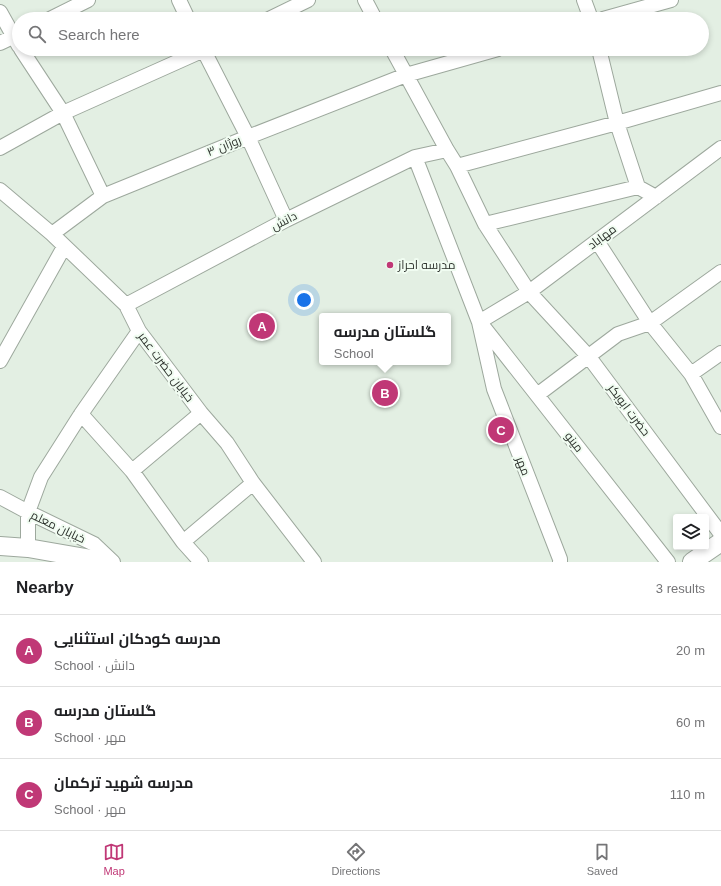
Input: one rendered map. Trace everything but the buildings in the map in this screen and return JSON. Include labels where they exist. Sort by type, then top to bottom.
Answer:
[{"type":"main road","points":[[692,562],[721,542]]},
{"type":"main road","points":[[0,546],[28,548],[109,562]]},
{"type":"street","points":[[64,12],[88,0]]},
{"type":"street","points":[[179,0],[185,12]]},
{"type":"street","points":[[283,12],[308,0]]},
{"type":"street","points":[[365,0],[371,12]]},
{"type":"street","points":[[584,0],[588,12]]},
{"type":"street","points":[[628,12],[671,0]]},
{"type":"street","points":[[0,12],[12,31]]},
{"type":"street","points":[[0,43],[12,40]]},
{"type":"street","points":[[26,56],[63,113],[103,196]]},
{"type":"street","points":[[0,148],[63,113],[189,56]]},
{"type":"street","points":[[208,56],[248,137],[286,220]]},
{"type":"street","name":"حضرت ابوبکر","points":[[396,56],[457,166],[485,224],[530,292],[589,357],[721,534]]},
{"type":"street","name":"روژان ۳","points":[[52,234],[103,196],[248,137],[406,76],[474,56]]},
{"type":"street","points":[[601,56],[617,123],[638,186],[656,197]]},
{"type":"street","points":[[457,166],[721,93]]},
{"type":"street","name":"مهاباد","points":[[479,322],[530,292],[721,148]]},
{"type":"street","name":"دانش","points":[[126,305],[286,220],[415,157],[447,150]]},
{"type":"street","points":[[415,157],[479,322]]},
{"type":"street","points":[[485,224],[638,186]]},
{"type":"street","name":"خیابان حضرت عمر","points":[[0,190],[52,234],[126,305],[139,331],[227,443],[254,483],[314,562]]},
{"type":"street","points":[[597,241],[650,323],[691,374],[721,428]]},
{"type":"street","points":[[0,362],[64,247]]},
{"type":"street","points":[[537,395],[618,334],[650,323],[721,272]]},
{"type":"street","name":"مینو","points":[[479,322],[668,562]]},
{"type":"street","name":"مهر","points":[[479,322],[494,389],[560,562]]},
{"type":"street","points":[[28,548],[28,512],[41,476],[81,414],[139,331]]},
{"type":"street","points":[[691,374],[721,353]]},
{"type":"street","points":[[132,471],[202,413]]},
{"type":"street","points":[[81,414],[132,471],[183,542],[201,562]]},
{"type":"street","points":[[183,542],[254,483]]},
{"type":"street","name":"خیابان معلم","points":[[0,497],[94,544],[113,562]]},
{"type":"place","name":"مدرسه احراز","points":[[390,265]]},
{"type":"place","name":"مدرسه کودکان استثنایی","points":[[262,326]]},
{"type":"place","name":"گلستان مدرسه","points":[[385,393]]},
{"type":"place","name":"مدرسه شهید ترکمان","points":[[501,430]]}]
